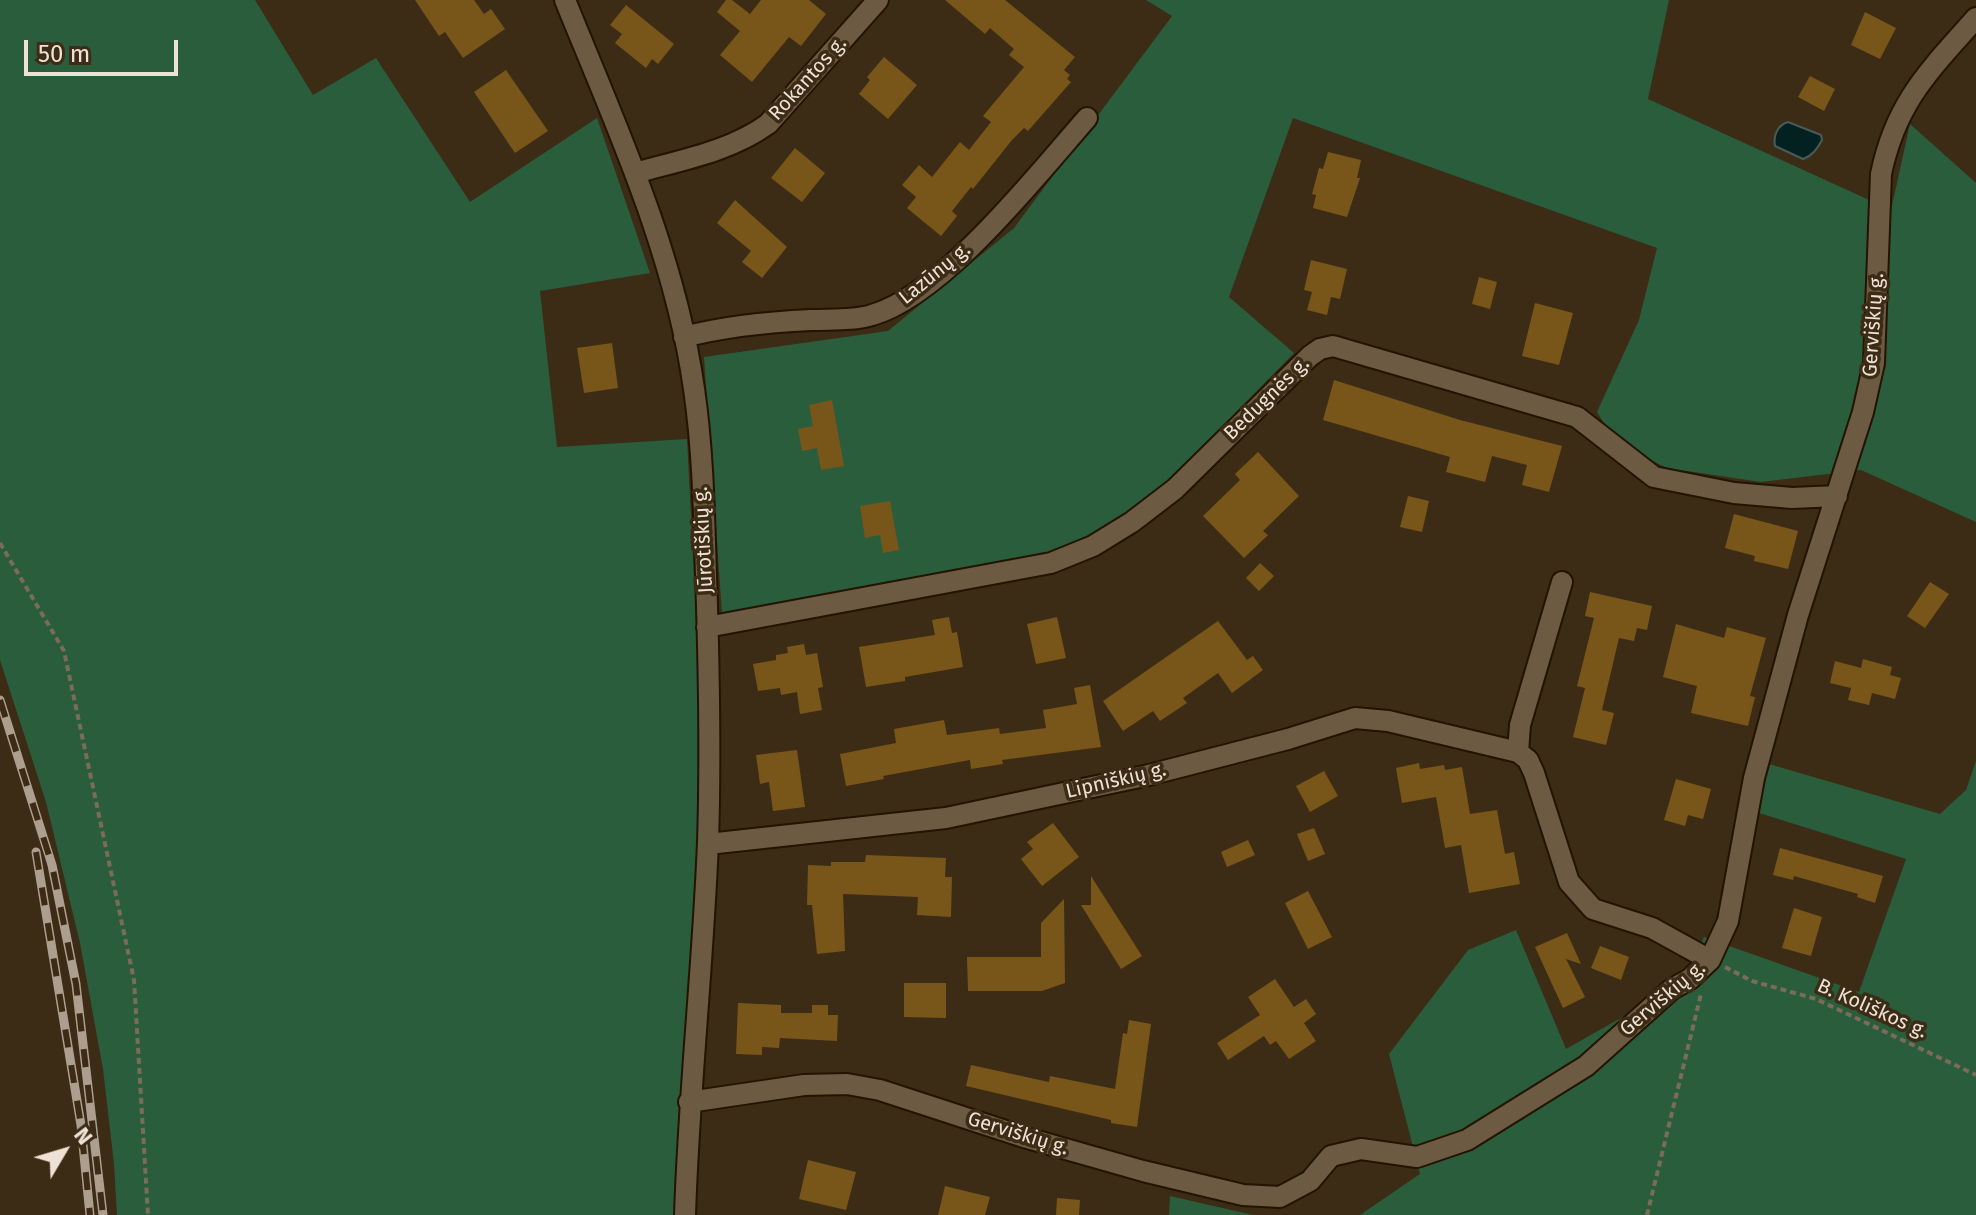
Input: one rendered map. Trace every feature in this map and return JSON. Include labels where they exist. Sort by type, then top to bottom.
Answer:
[{"type":"street","name":"Jūrotiškių g.","points":[[565,0],[635,173],[672,286],[694,389],[700,461],[710,720],[708,844],[689,1102],[685,1215]]},
{"type":"street","name":"Rokantos g.","points":[[635,173],[727,148],[750,137],[768,124],[878,0]]},
{"type":"street","name":"Gerviškių g.","points":[[689,1102],[804,1085],[847,1084],[880,1090],[1027,1138],[1143,1171],[1243,1195],[1280,1197],[1310,1181],[1331,1156],[1361,1149],[1417,1157],[1467,1140],[1586,1066],[1710,960],[1728,921],[1754,778],[1798,615],[1863,412],[1874,363],[1881,174],[1888,143],[1899,114],[1920,80],[1976,18]]},
{"type":"street","name":"Lazūnų g.","points":[[684,337],[758,323],[870,316],[893,307],[949,267],[990,227],[1087,118]]},
{"type":"street","name":"Bedugnės g.","points":[[707,627],[1051,563],[1093,546],[1132,522],[1175,489],[1310,356],[1320,349],[1333,346],[1577,417],[1654,477],[1734,493],[1792,498],[1837,496]]},
{"type":"street","points":[[1562,582],[1520,725],[1518,752],[1528,760],[1534,773],[1569,882],[1593,909],[1652,928],[1710,960]]},
{"type":"street","name":"Lipniškių g.","points":[[708,844],[946,818],[1149,775],[1355,718],[1388,721],[1518,752]]},
{"type":"path","points":[[0,543],[64,651],[134,980],[148,1215]]},
{"type":"path","name":"B. Koliškos g.","points":[[1710,960],[1752,981],[1816,999],[1976,1075]]},
{"type":"path","points":[[1647,1215],[1710,960]]},
{"type":"green space","points":[[0,0],[255,0],[313,95],[376,58],[470,202],[597,118],[650,273],[540,291],[557,447],[687,439],[698,653],[697,838],[678,1215],[117,1215],[103,1069],[80,943],[46,802],[0,660]]},
{"type":"green space","points":[[1146,0],[1669,0],[1648,99],[1891,210],[1910,124],[1976,183],[1976,522],[1861,470],[1761,482],[1667,468],[1638,454],[1607,428],[1597,412],[1639,320],[1657,248],[1293,118],[1229,297],[1294,353],[1167,483],[1104,532],[1043,556],[722,613],[704,357],[888,331],[1014,228],[1172,16]]},
{"type":"green space","points":[[1976,761],[1976,1215],[1360,1215],[1420,1174],[1389,1054],[1468,950],[1516,930],[1566,1049],[1642,1006],[1692,963],[1704,937],[1859,992],[1906,859],[1756,812],[1769,764],[1940,814],[1966,790]]},
{"type":"green space","points":[[1170,1196],[1253,1215],[1169,1215]]},
{"type":"water","points":[[1788,122],[1821,135],[1822,140],[1806,158],[1775,146],[1777,131]]},
{"type":"building","points":[[415,0],[474,0],[484,14],[491,9],[505,29],[463,58],[445,32],[439,36]]},
{"type":"building","points":[[726,0],[732,0],[750,14],[761,0],[809,0],[826,14],[801,46],[789,37],[752,82],[720,55],[740,31],[717,12]]},
{"type":"building","points":[[945,0],[1005,0],[1075,57],[1064,70],[1070,75],[1067,79],[1071,82],[1028,131],[1024,128],[1012,140],[973,189],[971,187],[952,211],[957,216],[941,236],[907,208],[916,197],[902,185],[919,165],[932,177],[960,142],[969,150],[991,122],[983,116],[1024,67],[1009,55],[1014,49],[990,28],[985,34]]},
{"type":"building","points":[[626,5],[674,44],[658,64],[652,59],[646,68],[615,43],[622,34],[610,25]]},
{"type":"building","points":[[1865,12],[1896,28],[1880,59],[1851,45]]},
{"type":"building","points":[[884,57],[917,85],[888,119],[859,94],[870,80],[867,77]]},
{"type":"building","points":[[506,70],[548,131],[515,153],[474,92]]},
{"type":"building","points":[[1810,76],[1835,89],[1824,111],[1798,97]]},
{"type":"building","points":[[795,148],[825,173],[802,202],[771,178]]},
{"type":"building","points":[[1328,152],[1361,160],[1357,178],[1360,178],[1347,217],[1313,208],[1316,195],[1312,194],[1319,168],[1323,169]]},
{"type":"building","points":[[735,200],[787,247],[762,278],[742,262],[751,251],[717,223]]},
{"type":"building","points":[[1311,260],[1347,269],[1340,299],[1331,297],[1327,315],[1307,310],[1312,292],[1304,290]]},
{"type":"building","points":[[1479,277],[1497,282],[1490,309],[1472,304]]},
{"type":"building","points":[[1535,303],[1573,313],[1559,365],[1522,356]]},
{"type":"building","points":[[612,343],[618,388],[584,393],[577,348]]},
{"type":"building","points":[[1334,380],[1460,420],[1562,446],[1549,492],[1522,485],[1527,465],[1492,456],[1485,482],[1446,472],[1450,457],[1323,420]]},
{"type":"building","points":[[832,400],[844,466],[821,470],[817,448],[802,451],[798,429],[813,426],[809,405]]},
{"type":"building","points":[[1258,452],[1299,496],[1263,531],[1268,535],[1244,558],[1203,516],[1240,480],[1235,474]]},
{"type":"building","points":[[1408,496],[1429,501],[1422,532],[1400,527]]},
{"type":"building","points":[[890,501],[899,550],[883,553],[880,535],[865,538],[860,506]]},
{"type":"building","points":[[1734,514],[1798,531],[1788,569],[1754,561],[1755,556],[1725,548]]},
{"type":"building","points":[[1260,563],[1274,576],[1259,591],[1246,578]]},
{"type":"building","points":[[1930,582],[1949,594],[1925,628],[1907,616]]},
{"type":"building","points":[[1590,592],[1652,606],[1647,630],[1637,628],[1634,641],[1619,638],[1602,710],[1614,713],[1606,745],[1573,737],[1585,688],[1577,686],[1594,618],[1585,616]]},
{"type":"building","points":[[949,617],[952,633],[957,632],[963,667],[866,687],[859,647],[935,635],[932,620]]},
{"type":"building","points":[[1057,617],[1066,658],[1036,664],[1027,624]]},
{"type":"building","points":[[1218,621],[1247,660],[1253,656],[1263,670],[1232,693],[1218,673],[1183,698],[1187,703],[1160,721],[1153,711],[1123,731],[1103,701]]},
{"type":"building","points":[[1676,624],[1724,638],[1727,627],[1766,638],[1750,696],[1755,697],[1748,726],[1691,713],[1697,686],[1663,677]]},
{"type":"building","points":[[804,644],[806,655],[817,653],[823,687],[818,688],[822,710],[800,714],[797,692],[781,695],[780,688],[758,691],[753,664],[776,660],[776,655],[788,653],[787,647]]},
{"type":"building","points":[[1863,659],[1892,667],[1890,675],[1901,678],[1895,699],[1872,693],[1869,705],[1848,700],[1851,688],[1830,683],[1835,661],[1861,668]]},
{"type":"building","points":[[1090,685],[1101,747],[1002,760],[1003,764],[971,769],[970,760],[846,786],[840,754],[896,743],[894,729],[944,720],[947,735],[999,728],[1000,734],[1046,728],[1043,710],[1077,704],[1074,688]]},
{"type":"building","points":[[797,750],[805,807],[773,811],[769,782],[760,784],[756,755]]},
{"type":"building","points":[[1419,763],[1420,769],[1444,765],[1445,770],[1462,767],[1470,814],[1497,810],[1505,854],[1514,852],[1520,884],[1469,893],[1461,845],[1445,848],[1436,797],[1402,803],[1396,768]]},
{"type":"building","points":[[1324,771],[1338,796],[1310,812],[1296,786]]},
{"type":"building","points":[[1676,779],[1711,789],[1703,819],[1688,815],[1685,826],[1664,820]]},
{"type":"building","points":[[1053,823],[1079,857],[1042,886],[1021,859],[1033,849],[1027,842]]},
{"type":"building","points":[[1314,828],[1325,854],[1308,861],[1297,834]]},
{"type":"building","points":[[1248,840],[1255,855],[1227,867],[1221,852]]},
{"type":"building","points":[[1780,848],[1883,876],[1875,903],[1857,897],[1858,894],[1794,876],[1793,880],[1773,875]]},
{"type":"building","points":[[866,855],[946,858],[945,877],[952,877],[951,917],[917,915],[918,897],[843,894],[845,951],[817,954],[812,905],[807,905],[808,865],[865,862]]},
{"type":"building","points":[[1091,876],[1142,956],[1121,969],[1081,905],[1091,905]]},
{"type":"building","points":[[1308,891],[1332,937],[1308,949],[1285,903]]},
{"type":"building","points":[[1064,899],[1065,983],[1042,991],[968,991],[967,957],[1041,957],[1041,923]]},
{"type":"building","points":[[1794,908],[1822,917],[1811,956],[1782,948]]},
{"type":"building","points":[[1567,933],[1581,964],[1566,959],[1585,997],[1563,1008],[1535,947]]},
{"type":"building","points":[[1600,946],[1629,957],[1621,980],[1591,968]]},
{"type":"building","points":[[1275,979],[1294,1007],[1306,999],[1316,1014],[1304,1023],[1316,1041],[1289,1059],[1276,1041],[1270,1045],[1264,1036],[1228,1060],[1217,1043],[1260,1015],[1248,997]]},
{"type":"building","points":[[904,983],[946,983],[946,1018],[904,1017]]},
{"type":"building","points":[[738,1003],[781,1005],[781,1013],[812,1013],[812,1005],[828,1005],[828,1015],[838,1015],[837,1041],[780,1038],[779,1048],[762,1047],[762,1055],[736,1054]]},
{"type":"building","points":[[1129,1020],[1151,1024],[1137,1127],[966,1086],[971,1065],[1049,1082],[1050,1076],[1115,1089],[1123,1033],[1127,1034]]},
{"type":"building","points":[[808,1160],[856,1172],[846,1210],[799,1199]]},
{"type":"building","points":[[945,1186],[990,1197],[985,1215],[938,1215]]},
{"type":"building","points":[[1057,1198],[1080,1200],[1079,1215],[1056,1215]]},
{"type":"railway","points":[[0,700],[52,865],[76,984],[103,1215]]},
{"type":"railway","points":[[36,852],[81,1125],[90,1215]]}]
